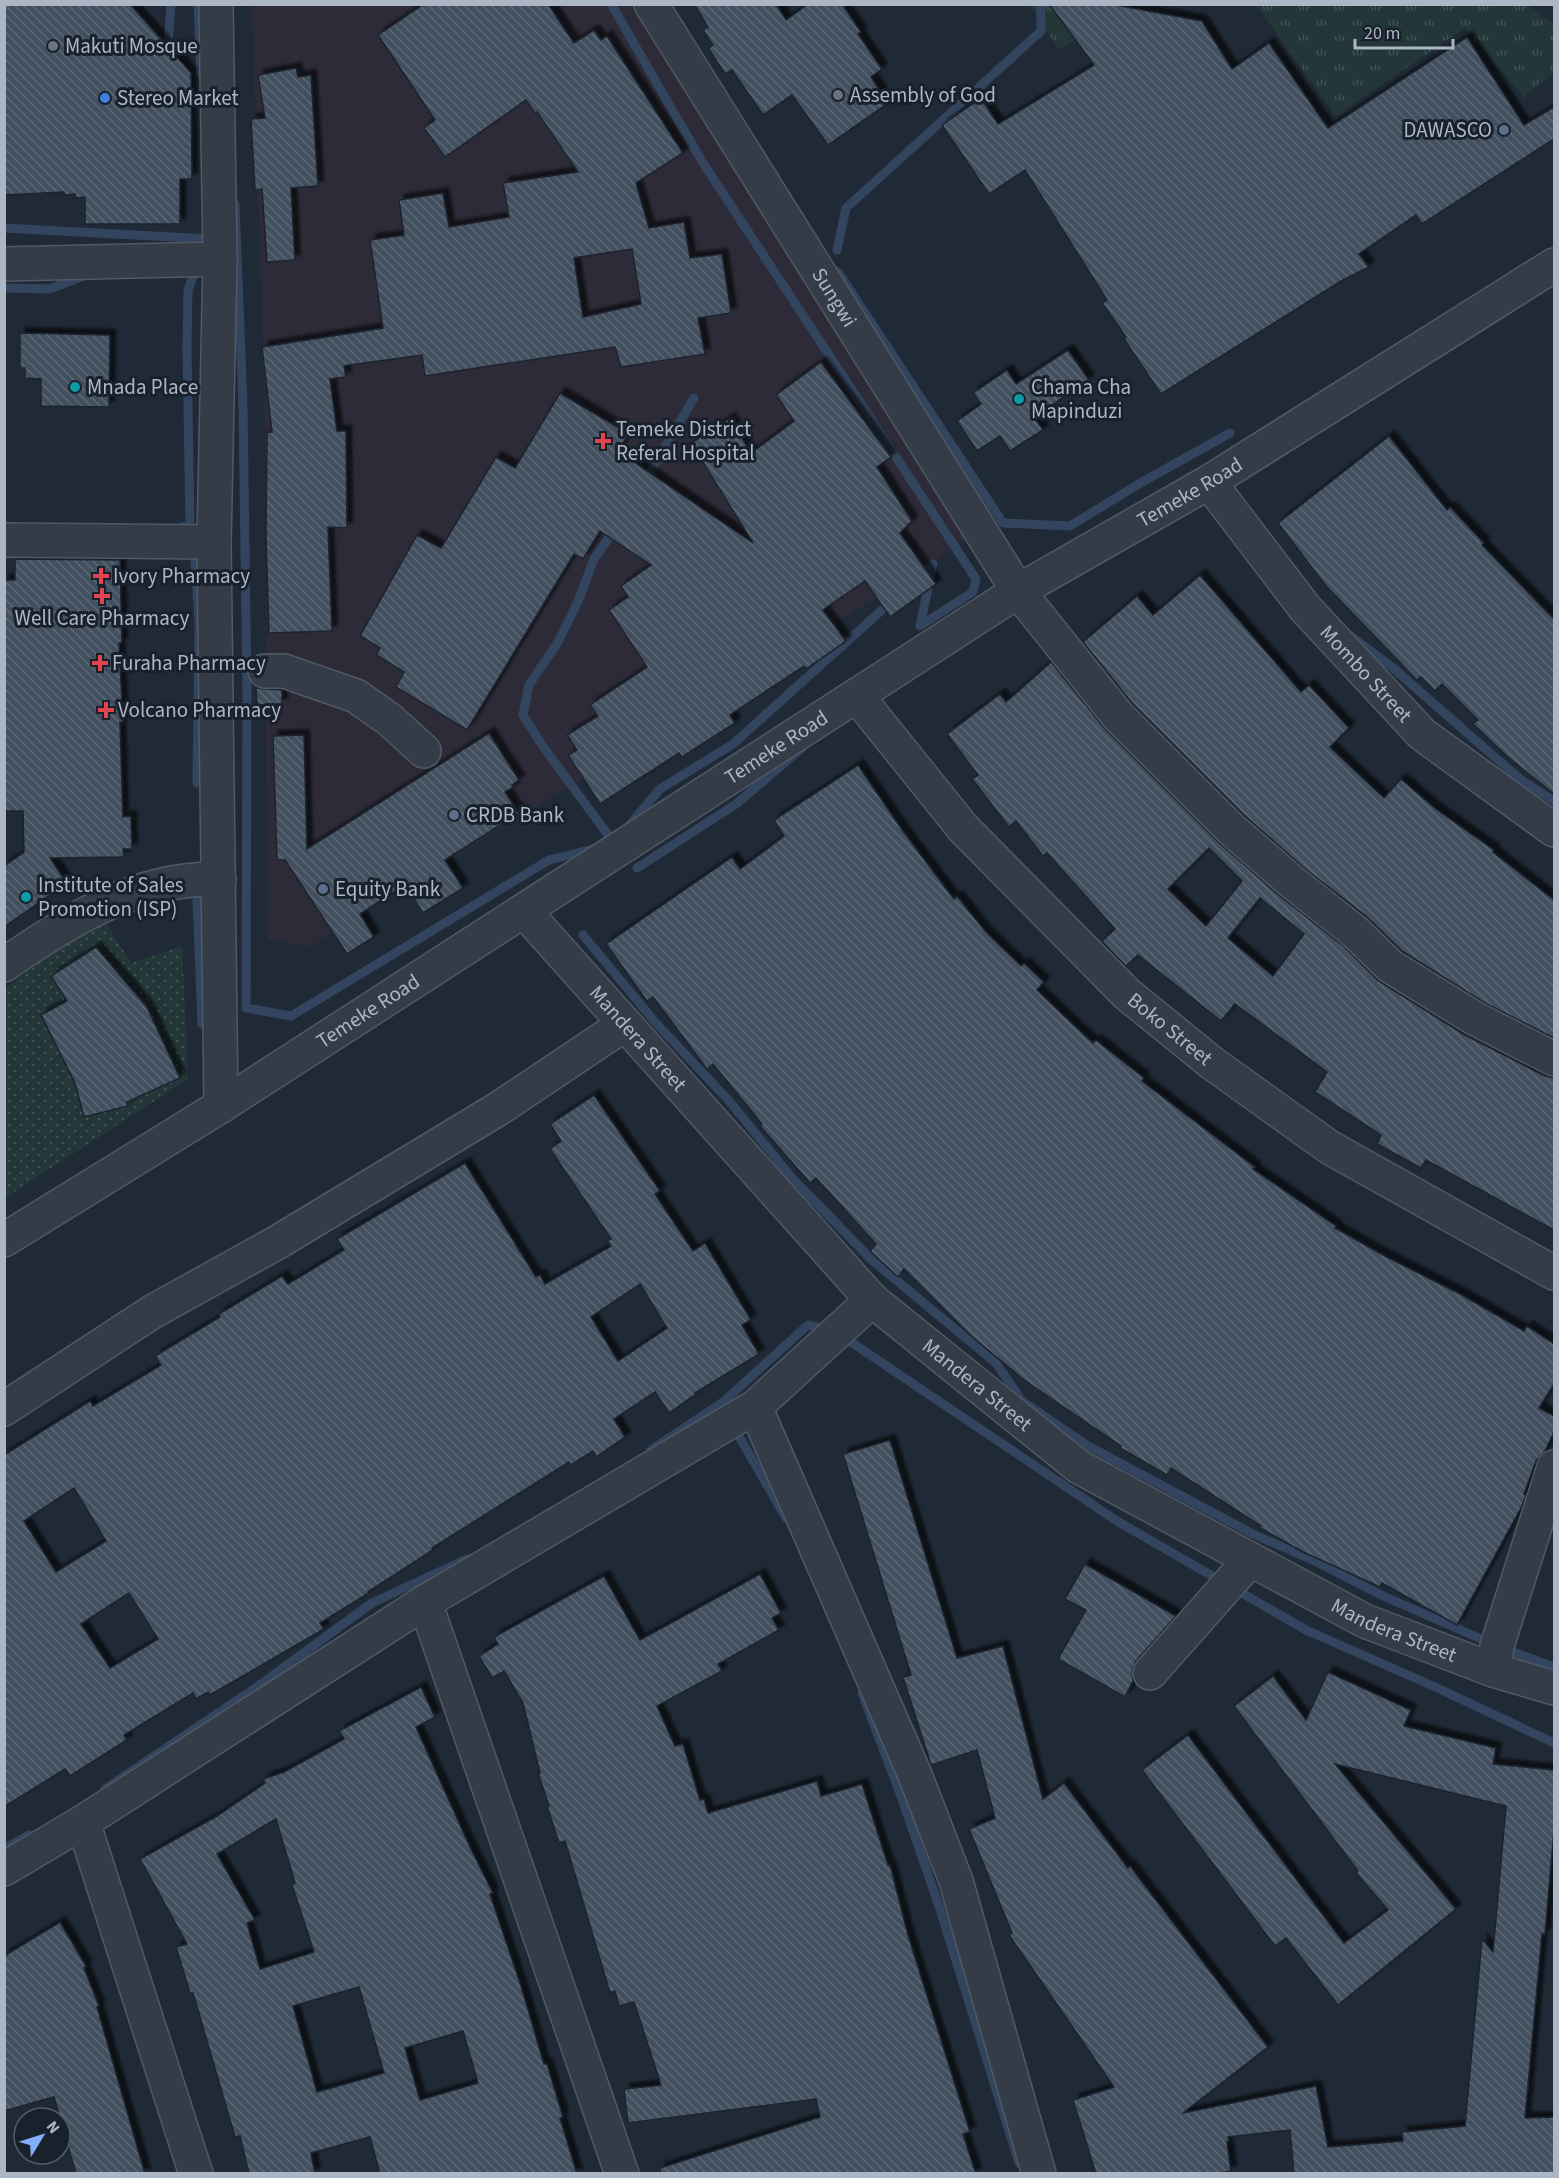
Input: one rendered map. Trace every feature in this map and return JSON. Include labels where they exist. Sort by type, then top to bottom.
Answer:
[{"type":"street","points":[[216,4],[220,259],[214,542],[221,1106]]},
{"type":"street","name":"Sungwi","points":[[651,4],[1018,591],[1118,716],[1231,829],[1292,882],[1354,931],[1390,966],[1474,1018],[1554,1059]]},
{"type":"street","points":[[4,264],[220,259]]},
{"type":"street","name":"Temeke Road","points":[[4,1240],[221,1106],[1018,591],[1209,482],[1554,265]]},
{"type":"street","name":"Mombo Street","points":[[1209,482],[1305,608],[1422,734],[1554,830]]},
{"type":"street","points":[[4,540],[214,542]]},
{"type":"street","points":[[265,672],[284,671],[356,696],[390,720],[424,751]]},
{"type":"street","name":"Boko Street","points":[[857,696],[963,828],[1128,994],[1212,1063],[1329,1147],[1554,1273]]},
{"type":"street","points":[[4,964],[90,910],[109,902],[139,891],[195,879],[219,879]]},
{"type":"street","name":"Mandera Street","points":[[524,911],[872,1300],[1079,1467],[1365,1621],[1493,1670],[1554,1688]]},
{"type":"street","points":[[4,1409],[152,1312],[278,1242],[498,1108],[625,1024]]},
{"type":"street","points":[[4,1869],[83,1822],[425,1602],[755,1407],[872,1300]]},
{"type":"street","points":[[755,1407],[915,1775],[956,1881],[1039,2174]]},
{"type":"street","points":[[1493,1670],[1497,1646],[1554,1467]]},
{"type":"street","points":[[1150,1673],[1250,1560]]},
{"type":"street","points":[[425,1602],[609,2130],[622,2174]]},
{"type":"street","points":[[83,1822],[196,2174]]},
{"type":"shaded area","name":"Temeke District Referal Hospital","points":[[252,5],[665,5],[983,525],[933,564],[753,672],[310,947],[267,939],[269,908],[265,671],[267,637],[264,369]]},
{"type":"green space","points":[[1030,5],[1130,5],[1059,50]]},
{"type":"green space","points":[[1256,5],[1528,5],[1554,24],[1554,72],[1524,97],[1465,28],[1336,116]]},
{"type":"green space","points":[[100,914],[131,963],[182,946],[188,1079],[5,1198],[5,989]]},
{"type":"building","name":"Stereo Market","points":[[4,4],[130,4],[191,73],[192,179],[180,179],[180,224],[85,224],[85,197],[76,198],[75,194],[64,195],[64,192],[4,195]]},
{"type":"building","points":[[424,4],[548,4],[574,43],[594,30],[601,40],[607,36],[683,153],[636,183],[649,228],[684,222],[690,258],[722,254],[731,313],[698,318],[705,354],[621,367],[615,347],[425,376],[422,355],[344,366],[346,377],[330,379],[337,431],[346,431],[347,528],[328,527],[332,631],[269,633],[266,538],[267,432],[272,432],[262,347],[383,328],[370,240],[404,235],[399,200],[443,193],[449,227],[509,217],[503,183],[578,172],[537,112],[535,113],[526,100],[445,157],[424,128],[435,120],[378,35]],"holes":[[[632,249],[641,304],[583,317],[574,258]]]},
{"type":"building","points":[[694,4],[776,4],[786,20],[808,4],[842,4],[861,32],[858,34],[882,69],[871,77],[888,103],[828,145],[792,95],[763,115],[732,70],[725,74],[708,48],[713,45],[703,30],[708,27]]},
{"type":"building","points":[[1049,4],[1110,4],[1202,21],[1232,69],[1269,43],[1328,128],[1467,37],[1524,125],[1554,107],[1554,139],[1422,224],[1416,215],[1359,254],[1369,267],[1341,281],[1161,394],[1102,303],[1107,300],[1025,170],[989,194],[942,125],[981,98],[998,124],[1094,65]]},
{"type":"building","points":[[296,68],[298,77],[311,75],[318,186],[291,188],[295,260],[267,262],[262,189],[255,190],[251,119],[265,118],[258,75]]},
{"type":"building","name":"Mnada Place","points":[[20,333],[110,335],[109,407],[41,406],[41,379],[25,378],[25,368],[20,368]]},
{"type":"building","name":"Chama Cha Mapinduzi","points":[[1068,350],[1089,380],[1034,417],[1043,430],[1010,451],[1000,436],[977,451],[957,421],[981,404],[973,393],[1007,370],[1016,384]]},
{"type":"building","points":[[821,362],[891,457],[877,467],[912,521],[900,533],[936,584],[890,617],[865,581],[823,610],[846,641],[806,669],[804,666],[730,715],[735,723],[682,757],[679,753],[600,804],[568,755],[577,750],[567,735],[598,716],[590,705],[647,667],[609,610],[628,597],[621,586],[651,565],[600,531],[583,559],[574,554],[467,730],[396,687],[404,672],[376,655],[380,648],[360,636],[417,535],[441,548],[496,457],[515,468],[560,393],[629,434],[618,451],[753,543],[691,443],[730,418],[751,453],[794,421],[776,395]]},
{"type":"building","points":[[1389,436],[1447,510],[1450,507],[1484,543],[1482,545],[1554,619],[1554,794],[1509,758],[1473,724],[1478,720],[1442,684],[1435,691],[1421,677],[1417,680],[1326,586],[1278,523]]},
{"type":"building","points":[[15,559],[120,560],[122,643],[119,643],[123,722],[120,722],[123,817],[131,816],[132,849],[123,849],[124,857],[50,858],[67,883],[4,927],[4,866],[24,852],[23,811],[4,811],[4,580],[15,580]]},
{"type":"building","points":[[1200,575],[1301,692],[1309,685],[1349,728],[1330,747],[1384,798],[1401,779],[1436,809],[1494,850],[1493,852],[1554,900],[1554,1038],[1483,1002],[1402,951],[1366,916],[1304,868],[1244,815],[1132,703],[1083,642],[1137,596],[1153,615]]},
{"type":"building","points":[[1051,662],[1105,729],[1218,842],[1280,896],[1342,945],[1377,980],[1465,1035],[1545,1076],[1554,1078],[1554,1230],[1426,1160],[1421,1168],[1377,1144],[1381,1135],[1315,1092],[1327,1072],[1235,1004],[1221,1021],[1138,955],[1126,966],[1102,941],[1115,929],[1047,853],[1043,856],[1016,821],[1009,827],[972,779],[978,775],[947,734],[1000,694],[1006,702]],"holes":[[[1209,848],[1242,881],[1206,926],[1168,889]],[[1260,898],[1304,934],[1273,976],[1228,938]]]},
{"type":"building","points":[[256,688],[282,690],[282,704],[257,705]]},
{"type":"building","points":[[489,733],[519,780],[512,785],[514,787],[505,792],[519,813],[445,860],[463,888],[423,913],[405,885],[360,914],[374,937],[347,954],[285,860],[277,860],[273,736],[304,735],[307,849]]},
{"type":"building","points":[[858,765],[903,831],[954,899],[957,896],[986,932],[1021,966],[1024,963],[1044,982],[1037,990],[1093,1043],[1096,1040],[1144,1078],[1142,1081],[1255,1167],[1253,1169],[1336,1226],[1335,1228],[1462,1295],[1524,1331],[1527,1326],[1554,1344],[1554,1384],[1539,1408],[1554,1416],[1554,1432],[1545,1451],[1536,1461],[1521,1508],[1457,1625],[1382,1583],[1380,1587],[1303,1552],[1260,1528],[1261,1526],[1171,1468],[1167,1475],[1120,1448],[1121,1446],[1024,1380],[970,1335],[904,1269],[898,1277],[870,1251],[876,1244],[816,1178],[810,1183],[760,1126],[762,1124],[713,1064],[707,1069],[653,997],[647,1001],[606,944],[732,857],[740,869],[784,836],[774,820]]},
{"type":"building","points":[[96,947],[147,1007],[180,1078],[127,1102],[128,1106],[84,1117],[75,1083],[41,1015],[67,1001],[51,976]]},
{"type":"building","points":[[594,1095],[660,1191],[655,1194],[693,1251],[705,1243],[751,1320],[742,1325],[759,1354],[695,1393],[669,1413],[655,1392],[614,1419],[625,1437],[596,1457],[593,1451],[571,1465],[569,1462],[432,1548],[433,1550],[369,1593],[320,1623],[324,1629],[210,1695],[208,1692],[196,1699],[193,1693],[124,1735],[127,1740],[70,1776],[65,1769],[4,1807],[4,1455],[90,1401],[93,1406],[161,1365],[155,1356],[282,1276],[288,1284],[344,1250],[337,1239],[465,1163],[536,1277],[540,1275],[545,1284],[611,1246],[607,1241],[611,1239],[550,1149],[561,1141],[550,1124]],"holes":[[[640,1284],[667,1328],[618,1361],[591,1317]],[[74,1488],[106,1541],[56,1572],[24,1521]],[[129,1593],[158,1639],[110,1668],[81,1624]]]},
{"type":"building","points":[[890,1440],[957,1658],[1003,1646],[1043,1799],[1064,1783],[1268,2047],[1183,2113],[1316,2086],[1328,2147],[1403,2141],[1402,2132],[1465,2126],[1482,1939],[1493,1952],[1506,1806],[1335,1764],[1456,1909],[1338,2005],[1286,1938],[1275,1946],[1142,1770],[1188,1735],[1344,1943],[1388,1910],[1356,1873],[1358,1871],[1234,1706],[1273,1676],[1306,1720],[1328,1672],[1411,1710],[1404,1726],[1496,1748],[1493,1764],[1554,1770],[1554,1830],[1525,2118],[1554,2117],[1554,2174],[1294,2174],[1290,2130],[1228,2137],[1231,2171],[1215,2174],[1096,2174],[1073,2100],[1114,2087],[1009,1935],[1012,1933],[969,1829],[995,1818],[977,1750],[931,1765],[903,1677],[911,1675],[843,1454]]},
{"type":"building","points":[[1085,1564],[1176,1616],[1136,1661],[1132,1670],[1133,1681],[1125,1697],[1058,1659],[1086,1610],[1065,1599]]},
{"type":"building","points":[[760,1574],[781,1613],[772,1618],[779,1630],[718,1664],[722,1671],[657,1706],[675,1746],[683,1744],[700,1800],[704,1799],[708,1813],[817,1781],[821,1796],[862,1784],[888,1865],[890,1865],[908,1935],[970,2132],[963,2134],[976,2174],[660,2174],[660,2168],[820,2117],[816,2099],[628,2123],[624,2089],[661,2085],[634,2002],[619,2006],[615,1991],[610,1993],[565,1841],[559,1843],[547,1806],[549,1806],[538,1773],[540,1773],[523,1703],[504,1671],[492,1678],[479,1656],[498,1644],[494,1637],[604,1576],[640,1640]]},
{"type":"building","points":[[421,1687],[435,1717],[416,1727],[493,1893],[490,1894],[544,2064],[547,2064],[577,2174],[380,2174],[370,2137],[311,2153],[315,2174],[249,2174],[240,2136],[235,2137],[193,1993],[190,1993],[176,1947],[187,1944],[140,1859],[217,1816],[265,1783],[263,1779],[284,1772],[344,1739],[339,1731]],"holes":[[[276,1819],[295,1883],[292,1885],[314,1952],[260,1969],[247,1923],[255,1920],[217,1854]],[[359,1987],[384,2073],[317,2092],[293,2006]],[[463,2031],[478,2083],[420,2100],[405,2048]]]},
{"type":"building","points":[[60,1922],[86,1966],[84,1968],[99,2006],[97,2007],[145,2174],[76,2174],[72,2160],[72,2106],[57,2106],[54,2097],[22,2106],[12,2106],[12,2109],[4,2111],[4,1956]]},
{"type":"waterway","points":[[167,57],[171,4]]},
{"type":"waterway","points":[[198,4],[201,74]]},
{"type":"waterway","points":[[611,4],[703,163],[976,579],[973,592],[920,626],[933,564],[919,576]]},
{"type":"waterway","points":[[837,250],[846,208],[1041,31],[1041,4]]},
{"type":"waterway","points":[[235,204],[243,406],[247,697],[246,1008],[291,1016],[549,860],[597,848]]},
{"type":"waterway","points":[[4,228],[210,239],[210,235]]},
{"type":"waterway","points":[[181,527],[190,527],[188,290],[195,271],[190,271]]},
{"type":"waterway","points":[[838,272],[1003,523],[1070,526],[1230,433]]},
{"type":"waterway","points":[[4,288],[50,289],[86,275]]},
{"type":"waterway","points":[[644,482],[694,398]]},
{"type":"waterway","points":[[614,843],[544,748],[523,715],[529,685],[558,642],[579,599],[594,559],[615,529]]},
{"type":"waterway","points":[[192,548],[194,548],[199,621],[197,783]]},
{"type":"waterway","points":[[627,828],[660,789],[733,744],[893,600]]},
{"type":"waterway","points":[[1351,636],[1393,668],[1521,780],[1554,801]]},
{"type":"waterway","points":[[637,868],[736,804],[802,748]]},
{"type":"waterway","points":[[197,898],[202,1024]]},
{"type":"waterway","points":[[583,935],[655,1022],[730,1102],[792,1178],[872,1260],[996,1363],[1022,1401],[1088,1446],[1253,1534],[1317,1562],[1381,1595],[1497,1646],[1554,1667]]},
{"type":"waterway","points":[[651,1450],[723,1402],[808,1325],[829,1330]]},
{"type":"waterway","points":[[842,1336],[1117,1521],[1306,1630],[1554,1743]]},
{"type":"waterway","points":[[733,1426],[786,1518]]},
{"type":"waterway","points":[[105,1789],[254,1689],[372,1603],[467,1559]]},
{"type":"waterway","points":[[862,1693],[939,1906],[1019,2163]]},
{"type":"waterway","points":[[4,1849],[29,1835]]},
{"type":"place","name":"Makuti Mosque","points":[[53,46]]},
{"type":"place","name":"Assembly of God","points":[[838,95]]},
{"type":"place","name":"Stereo Market","points":[[105,98]]},
{"type":"place","name":"DAWASCO","points":[[1504,130]]},
{"type":"place","name":"Mnada Place","points":[[75,387]]},
{"type":"place","name":"Chama Cha Mapinduzi","points":[[1019,399]]},
{"type":"place","name":"Temeke District Referal Hospital","points":[[603,441]]},
{"type":"place","name":"Ivory Pharmacy","points":[[101,576]]},
{"type":"place","name":"Well Care Pharmacy","points":[[102,596]]},
{"type":"place","name":"Furaha Pharmacy","points":[[100,663]]},
{"type":"place","name":"Volcano Pharmacy","points":[[106,710]]},
{"type":"place","name":"CRDB Bank","points":[[454,815]]},
{"type":"place","name":"Equity Bank","points":[[323,889]]},
{"type":"place","name":"Institute of Sales Promotion (ISP)","points":[[26,897]]}]
